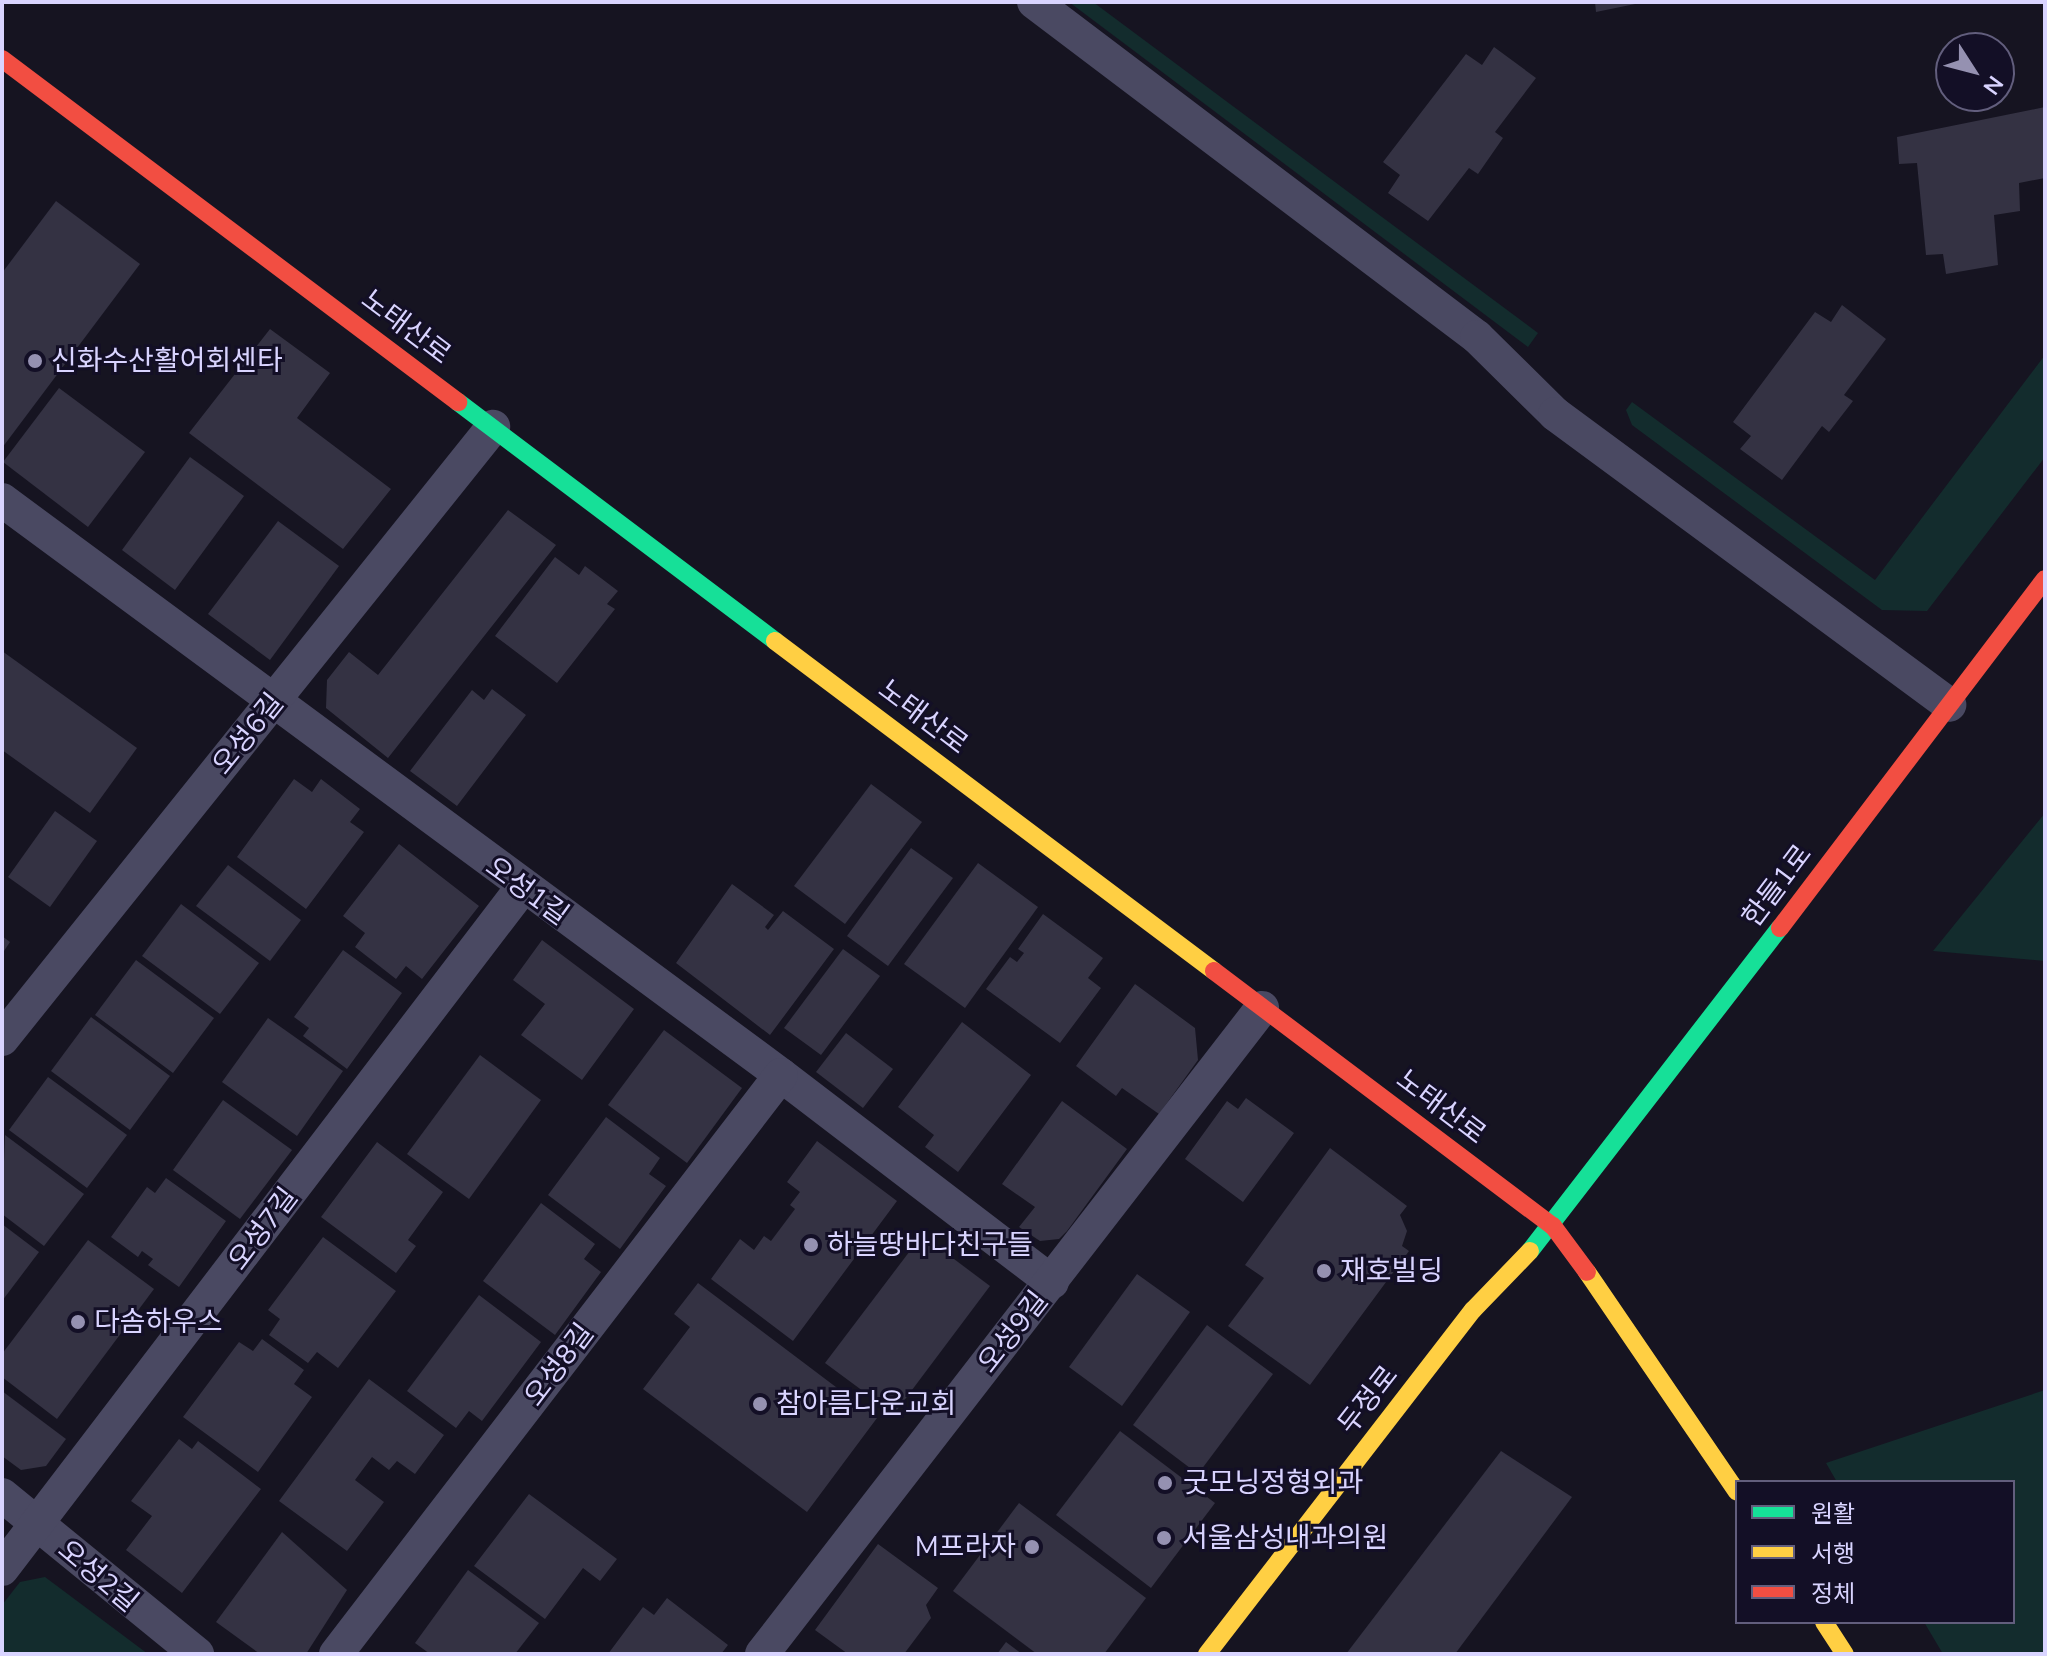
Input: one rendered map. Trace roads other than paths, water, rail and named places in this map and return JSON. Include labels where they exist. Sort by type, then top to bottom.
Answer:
[{"type":"street","points":[[1034,2],[1477,337],[1555,414],[1949,705]]},
{"type":"street","name":"노태산로","points":[[2,59],[1553,1226],[1613,1306],[1735,1489]]},
{"type":"street","name":"오성6길","points":[[2,1039],[493,427]]},
{"type":"street","name":"오성1길","points":[[2,500],[522,888],[781,1075],[1052,1282]]},
{"type":"street","name":"한들1로","points":[[1553,1226],[2045,579]]},
{"type":"street","name":"오성7길","points":[[2,1569],[522,888]]},
{"type":"street","name":"오성9길","points":[[762,1654],[1262,1008]]},
{"type":"street","name":"오성8길","points":[[336,1654],[781,1075]]},
{"type":"street","name":"두정로","points":[[1207,1654],[1473,1310],[1553,1226]]},
{"type":"street","name":"오성2길","points":[[2,1495],[40,1523],[60,1547],[197,1654]]},
{"type":"street","points":[[1825,1624],[1845,1654]]},
{"type":"place","name":"신화수산활어회센타","points":[[35,361]]},
{"type":"place","name":"하늘땅바다친구들","points":[[811,1245]]},
{"type":"place","name":"재호빌딩","points":[[1324,1271]]},
{"type":"place","name":"다솜하우스","points":[[78,1322]]},
{"type":"place","name":"참아름다운교회","points":[[760,1404]]},
{"type":"place","name":"굿모닝정형외과","points":[[1165,1483]]},
{"type":"place","name":"서울삼성내과의원","points":[[1164,1538]]},
{"type":"place","name":"M프라자","points":[[1032,1547]]}]
